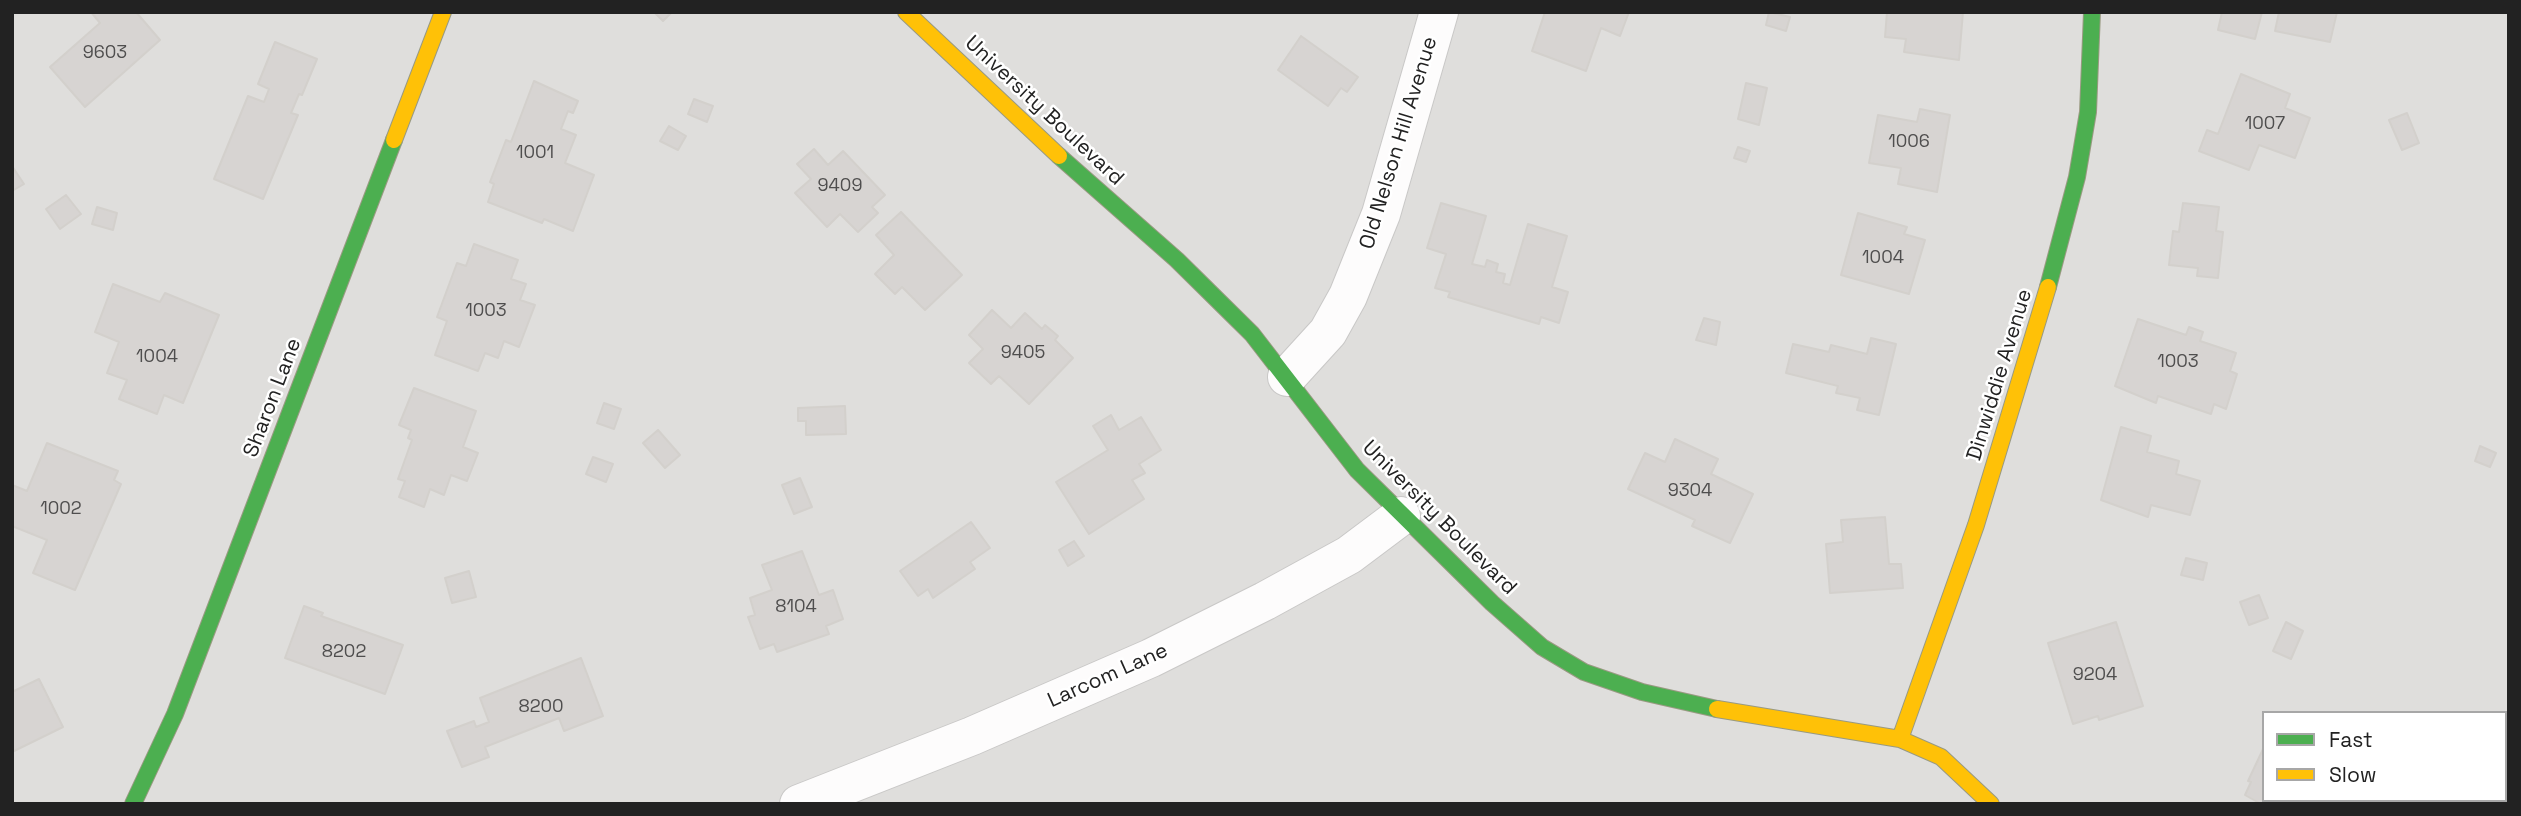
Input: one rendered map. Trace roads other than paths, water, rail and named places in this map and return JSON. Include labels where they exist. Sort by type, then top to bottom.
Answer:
[{"type":"street","name":"Sharon Lane","points":[[141,802],[443,12]]},
{"type":"street","name":"University Boulevard","points":[[906,12],[1038,137],[1177,260],[1252,334],[1357,470],[1401,516],[1542,647],[1584,672],[1642,692],[1702,706],[1900,739],[1956,768],[1992,804]]},
{"type":"street","name":"Old Nelson Hill Avenue","points":[[1287,377],[1328,332],[1348,296],[1381,214],[1439,12]]},
{"type":"street","name":"Dinwiddie Avenue","points":[[1900,739],[1976,525],[2052,276],[2077,177],[2088,112],[2092,12]]},
{"type":"street","name":"Larcom Lane","points":[[799,804],[972,736],[1151,658],[1349,555],[1401,516]]}]
